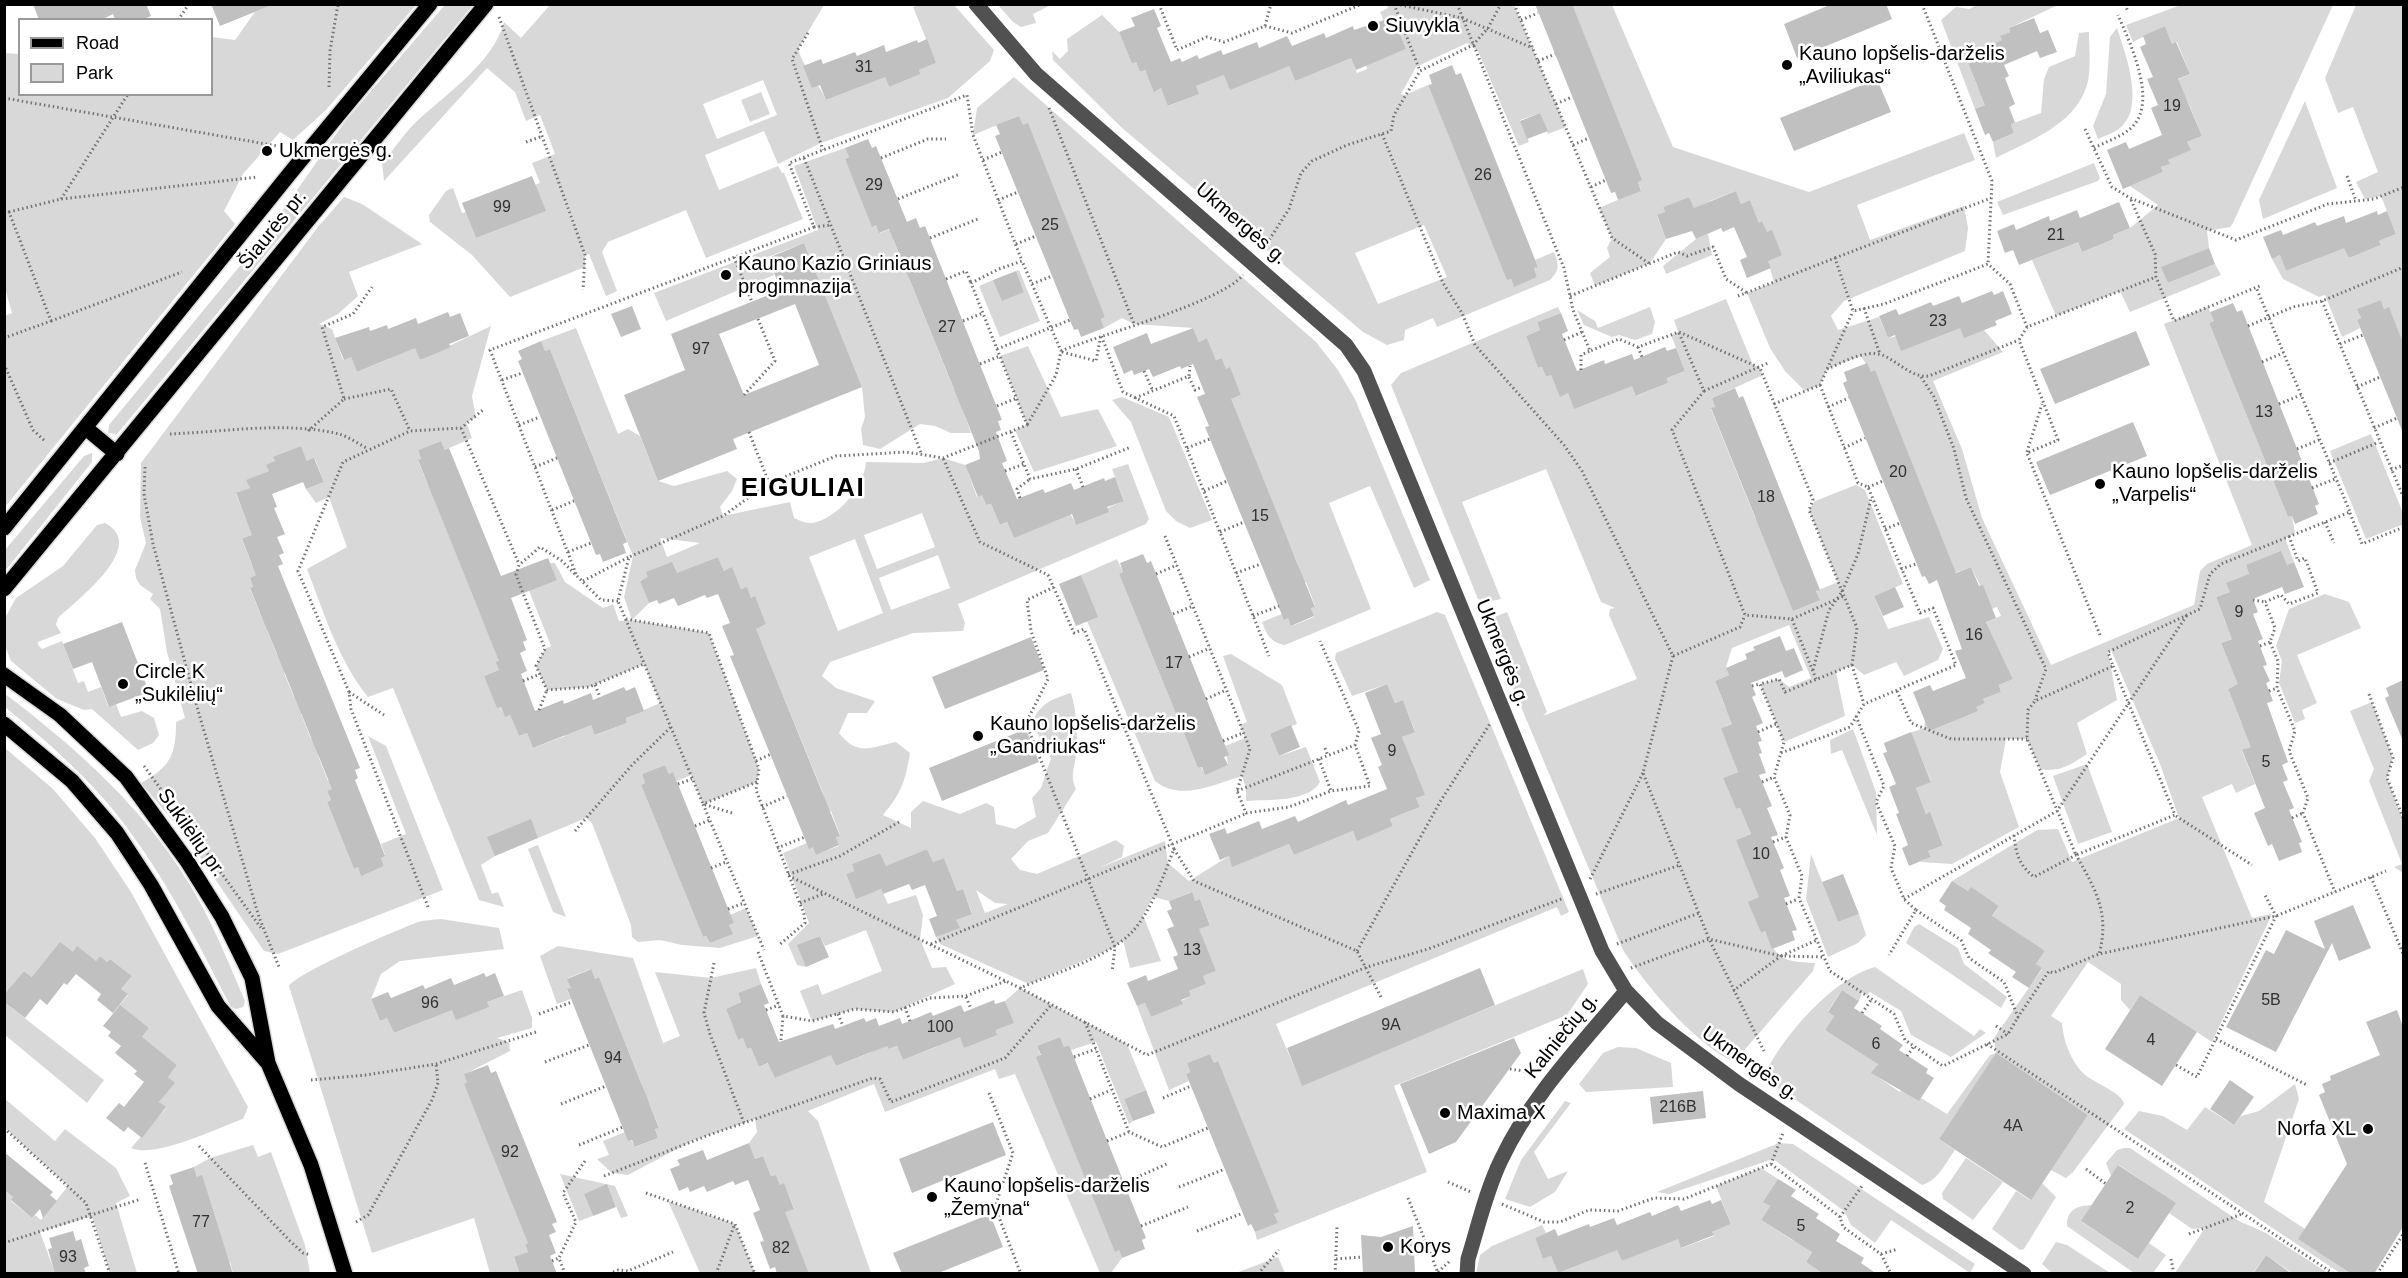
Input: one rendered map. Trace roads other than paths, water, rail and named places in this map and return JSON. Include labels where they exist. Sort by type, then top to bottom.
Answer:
[{"type":"main road","name":"Šiaurės pr.","points":[[4,528],[87,429],[291,172],[430,4]]},
{"type":"main road","name":"Šiaurės pr.","points":[[4,589],[486,4]]},
{"type":"main road","points":[[87,429],[117,454]]},
{"type":"main road","name":"Sukilėlių pr.","points":[[4,675],[60,716],[126,777],[187,861],[222,917],[252,978],[268,1063],[311,1165],[345,1274]]},
{"type":"main road","name":"Sukilėlių pr.","points":[[4,724],[72,781],[117,833],[151,885],[218,1006],[268,1063]]},
{"type":"street","name":"Ukmergės g.","points":[[976,4],[1036,74],[1346,345],[1364,371],[1602,951],[1626,991],[1657,1023],[1739,1084],[2024,1274]]},
{"type":"street","name":"Kalniečių g.","points":[[1467,1274],[1467,1259],[1487,1198],[1500,1162],[1518,1128],[1552,1080],[1626,991]]},
{"type":"place","name":"Siuvykla","points":[[1373,26]]},
{"type":"place","name":"Kauno lopšelis-darželis „Aviliukas“","points":[[1787,65]]},
{"type":"place","name":"Ukmergės g.","points":[[267,151]]},
{"type":"place","name":"Kauno Kazio Griniaus progimnazija","points":[[726,275]]},
{"type":"place","name":"Kauno lopšelis-darželis „Varpelis“","points":[[2100,484]]},
{"type":"place","name":"Circle K „Sukilėlių“","points":[[123,684]]},
{"type":"place","name":"Kauno lopšelis-darželis „Gandriukas“","points":[[978,736]]},
{"type":"place","name":"Maxima X","points":[[1445,1113]]},
{"type":"place","name":"Norfa XL","points":[[2368,1129]]},
{"type":"place","name":"Kauno lopšelis-darželis „Žemyna“","points":[[932,1197]]},
{"type":"place","name":"Korys","points":[[1388,1247]]},
{"type":"district","name":"EIGULIAI","points":[[803,489]]}]
